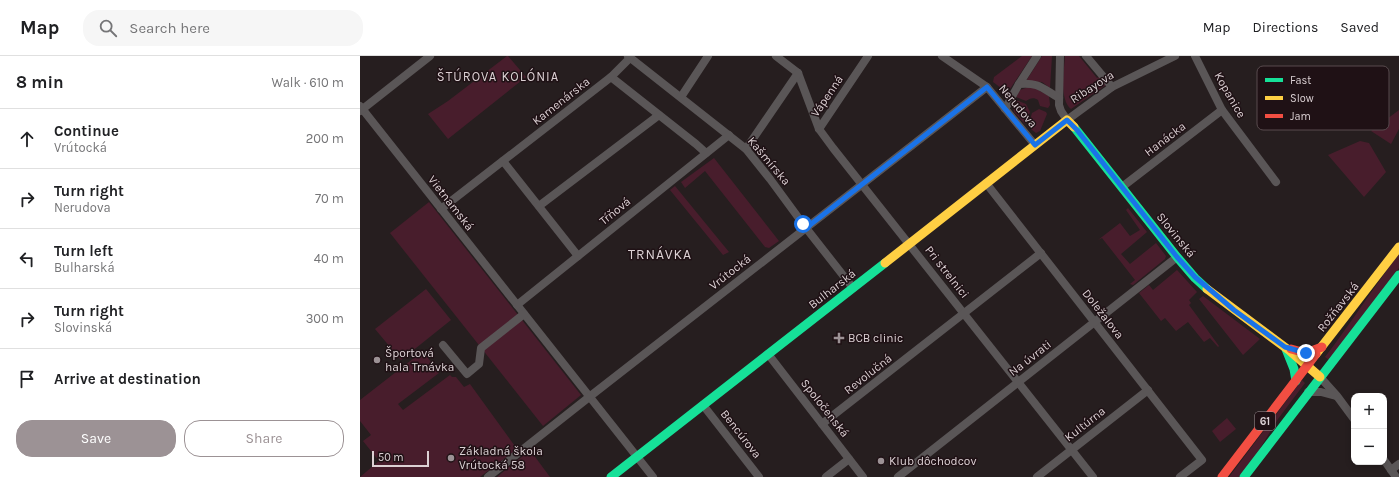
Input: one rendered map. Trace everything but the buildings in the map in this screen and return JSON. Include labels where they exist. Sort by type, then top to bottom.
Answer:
[{"type":"street","points":[[361,109],[430,56]]},
{"type":"street","points":[[681,97],[708,56]]},
{"type":"street","points":[[746,149],[798,73],[776,56]]},
{"type":"street","name":"Vápenná","points":[[819,129],[868,56]]},
{"type":"street","name":"Nerudova","points":[[942,56],[987,87],[1035,145]]},
{"type":"street","points":[[1005,109],[1037,56]]},
{"type":"street","points":[[1060,56],[1059,105],[1060,111],[1067,120]]},
{"type":"street","points":[[1086,56],[1112,87]]},
{"type":"street","name":"Ribayova","points":[[1067,120],[1112,87],[1175,56]]},
{"type":"street","name":"Kopanice","points":[[1195,56],[1222,110],[1276,182]]},
{"type":"street","name":"Kašmírska","points":[[629,57],[746,149],[770,178],[806,228],[853,288]]},
{"type":"street","name":"Kamenárska","points":[[441,209],[611,77],[629,57]]},
{"type":"street","name":"Pri strelnici","points":[[798,73],[819,129],[832,148],[1093,477]]},
{"type":"street","points":[[611,77],[706,153]]},
{"type":"street","points":[[1019,84],[1029,83],[1042,86],[1059,98]]},
{"type":"street","name":"Vrútocká","points":[[488,477],[589,396],[987,87]]},
{"type":"street","name":"Vietnamská","points":[[361,109],[653,477]]},
{"type":"street","name":"Hanácka","points":[[1122,187],[1222,110]]},
{"type":"street","points":[[539,206],[659,115]]},
{"type":"street","name":"Bulharská","points":[[612,477],[1067,120]]},
{"type":"street","name":"Slovinská","points":[[1067,120],[1077,130],[1177,257],[1195,277],[1229,305],[1285,347],[1320,377]]},
{"type":"street","name":"Tŕňová","points":[[517,305],[729,135]]},
{"type":"street","points":[[503,161],[578,256]]},
{"type":"street","name":"Doležalova","points":[[986,183],[1202,460],[1180,477]]},
{"type":"street","name":"Rožňavská","points":[[1222,477],[1399,247]]},
{"type":"street","name":"Revolučná","points":[[822,424],[1041,253]]},
{"type":"street","name":"Na úvrati","points":[[898,477],[1177,257]]},
{"type":"street","name":"61","points":[[1244,477],[1308,392],[1399,276]]},
{"type":"street","points":[[443,344],[467,374],[479,364],[481,348],[524,314]]},
{"type":"street","points":[[1285,347],[1294,369],[1296,381]]},
{"type":"street","name":"Slovinská","points":[[1285,347],[1306,353],[1322,347]]},
{"type":"street","name":"Spoločenská","points":[[768,354],[863,477]]},
{"type":"street","points":[[1320,377],[1351,415]]},
{"type":"street","name":"Kultúrna","points":[[1037,477],[1148,390]]},
{"type":"street","points":[[1308,392],[1320,392],[1337,396]]},
{"type":"street","name":"Bencúrova","points":[[703,405],[759,477]]},
{"type":"street","points":[[826,477],[849,459]]},
{"type":"street","points":[[1387,464],[1394,474],[1399,464]]},
{"type":"shaded area","points":[[507,56],[526,77],[448,139],[428,114],[448,101]]},
{"type":"shaded area","points":[[1022,56],[1032,56],[1010,89],[1005,91],[993,82],[994,77]]},
{"type":"shaded area","points":[[1042,56],[1052,56],[1050,88],[1042,82],[1026,81]]},
{"type":"shaded area","points":[[1065,56],[1079,56],[1097,78],[1099,77],[1106,85],[1071,109],[1065,99],[1063,84]]},
{"type":"shaded area","points":[[1031,86],[1049,96],[1050,105],[1048,108],[1040,106],[1038,100],[1035,98],[1026,101],[1016,97],[1020,90]]},
{"type":"shaded area","points":[[1016,100],[1026,104],[1030,112],[1025,124],[1014,112],[1013,105]]},
{"type":"shaded area","points":[[1039,109],[1047,114],[1040,131],[1036,133],[1028,127],[1032,113]]},
{"type":"shaded area","points":[[1399,110],[1399,129],[1391,144],[1371,131],[1389,130],[1389,118]]},
{"type":"shaded area","points":[[1360,141],[1369,143],[1386,172],[1364,197],[1328,155]]},
{"type":"shaded area","points":[[714,158],[779,241],[769,248],[765,247],[705,171],[685,188],[681,182]]},
{"type":"shaded area","points":[[675,186],[729,252],[723,255],[670,190]]},
{"type":"shaded area","points":[[429,202],[581,395],[543,426],[390,233]]},
{"type":"shaded area","points":[[1128,208],[1147,232],[1121,254],[1130,264],[1156,243],[1166,256],[1165,259],[1133,285],[1130,284],[1135,280],[1102,238],[1098,240],[1120,223],[1130,236],[1140,230],[1126,210]]},
{"type":"shaded area","points":[[1399,254],[1399,268],[1329,360],[1325,357]]},
{"type":"shaded area","points":[[1177,270],[1197,292],[1189,300],[1191,303],[1189,305],[1219,346],[1218,347],[1210,338],[1204,342],[1188,322],[1176,331],[1165,318],[1161,321],[1139,293],[1149,285],[1153,290]]},
{"type":"shaded area","points":[[426,289],[451,320],[401,360],[375,329]]},
{"type":"shaded area","points":[[1203,296],[1260,339],[1243,355],[1199,299]]},
{"type":"shaded area","points":[[423,351],[439,373],[398,404],[403,410],[450,375],[452,377],[456,377],[464,387],[470,384],[517,449],[480,477],[360,477],[379,461],[363,441],[371,435],[360,421],[360,400]]},
{"type":"shaded area","points":[[1302,380],[1305,383],[1278,419],[1259,450],[1239,477],[1229,477]]},
{"type":"shaded area","points":[[1227,418],[1236,429],[1220,442],[1212,431]]},
{"type":"shaded area","points":[[530,450],[550,477],[497,477]]},
{"type":"traffic: fast","points":[[1074,127],[1177,257],[1195,278],[1207,289]]},
{"type":"traffic: fast","points":[[611,477],[885,263]]},
{"type":"traffic: fast","points":[[1244,477],[1399,275]]},
{"type":"traffic: fast","points":[[1286,349],[1294,369],[1296,381]]},
{"type":"traffic: slow","points":[[885,263],[1067,120],[1074,127]]},
{"type":"traffic: slow","points":[[1316,354],[1399,247]]},
{"type":"traffic: slow","points":[[1207,289],[1290,351],[1320,377]]},
{"type":"traffic: jam","points":[[1291,349],[1306,353],[1322,347]]},
{"type":"traffic: jam","points":[[1222,477],[1316,354]]},
{"type":"place","name":"BCB clinic","points":[[839,338]]},
{"type":"place","name":"Športová hala Trnávka","points":[[377,360]]},
{"type":"place","name":"Základná škola Vrútocká 58","points":[[451,458]]},
{"type":"place","name":"Klub dôchodcov","points":[[881,461]]},
{"type":"district","name":"ŠTÚROVA KOLÓNIA","points":[[498,76]]},
{"type":"district","name":"TRNÁVKA","points":[[660,254]]},
{"type":"route","points":[[803,224],[806,228],[987,87],[1035,145],[1067,120],[1077,130],[1177,257],[1195,277],[1234,310],[1285,347],[1306,353]]}]
